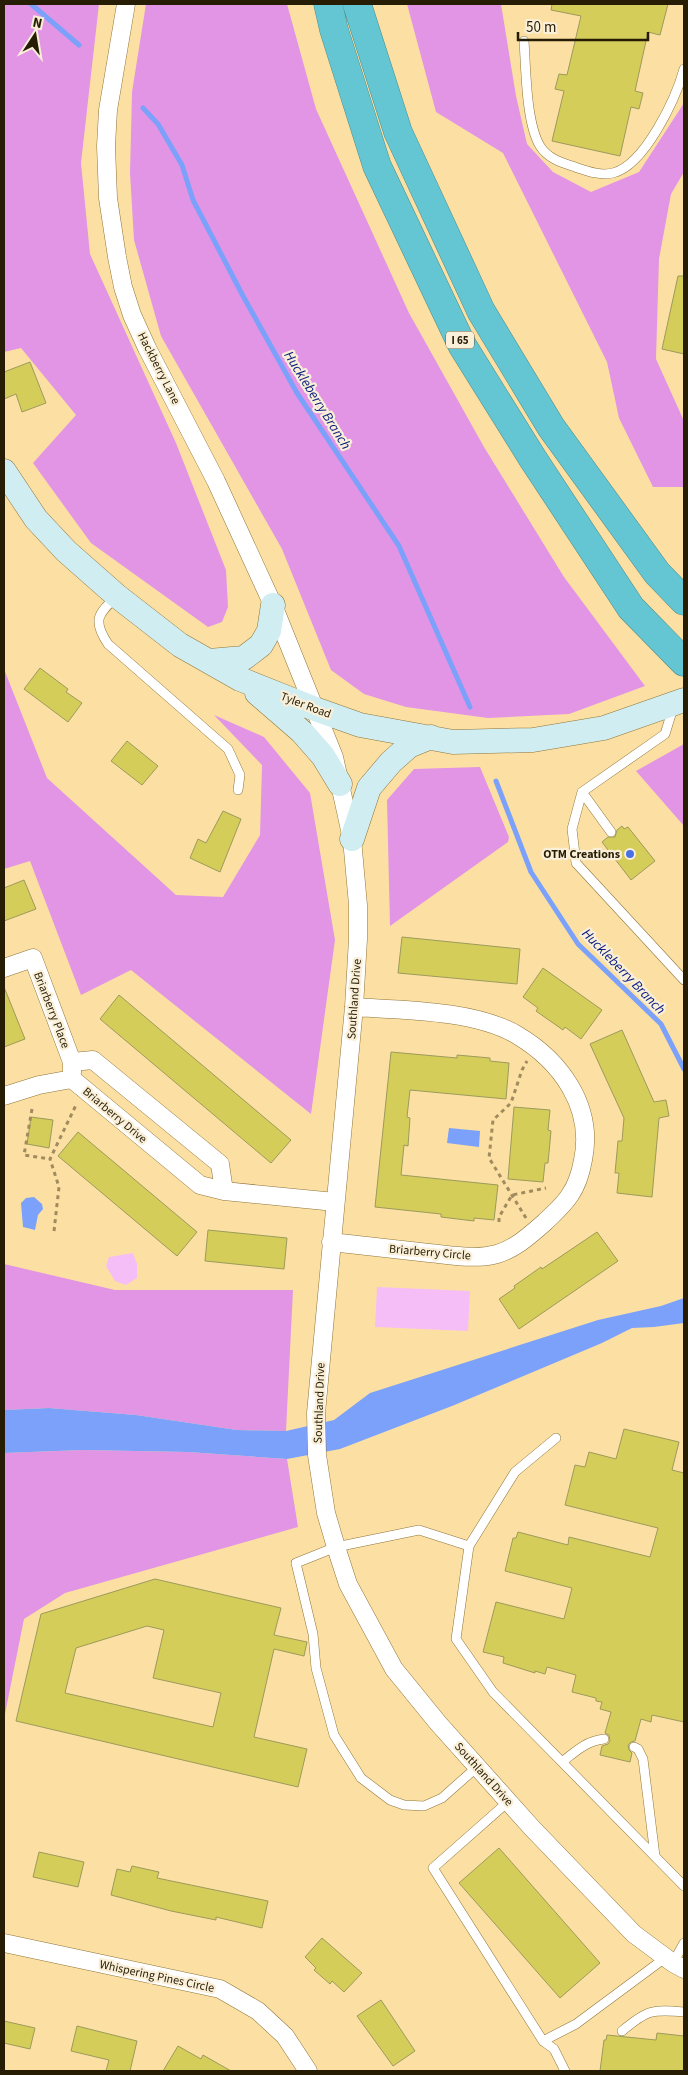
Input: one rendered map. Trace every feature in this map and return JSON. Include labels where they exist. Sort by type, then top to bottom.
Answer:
[{"type":"highway","name":"I 65","points":[[328,4],[334,30],[377,166],[462,345],[532,459],[631,608],[684,662]]},
{"type":"highway","name":"I 65","points":[[357,4],[398,132],[481,312],[551,427],[657,573],[684,601]]},
{"type":"street","name":"Hackberry Lane","points":[[126,4],[108,110],[106,146],[108,198],[116,257],[123,287],[132,315],[147,348],[216,481],[272,606],[314,709]]},
{"type":"street","name":"Tyler Road","points":[[4,471],[36,519],[66,551],[117,596],[180,645],[240,679],[314,709],[360,724],[453,742],[533,740],[604,728],[679,703]]},
{"type":"street","points":[[209,661],[244,658],[261,645],[269,631],[272,606]]},
{"type":"street","points":[[240,679],[302,732],[323,756],[340,784]]},
{"type":"street","name":"Southland Drive","points":[[314,709],[334,757],[352,839],[358,905],[354,1007],[316,1413],[317,1455],[326,1513],[348,1584],[394,1669],[477,1767],[634,1934],[674,1963]]},
{"type":"street","points":[[352,839],[369,788],[391,762],[409,746],[431,737]]},
{"type":"street","name":"Briarberry Place","points":[[4,968],[33,958],[76,1076]]},
{"type":"street","name":"Briarberry Circle","points":[[331,1242],[470,1257],[497,1254],[514,1246],[535,1231],[557,1211],[571,1194],[581,1170],[586,1148],[585,1128],[574,1091],[565,1076],[536,1047],[516,1034],[493,1024],[467,1017],[354,1007]]},
{"type":"street","points":[[4,1096],[76,1076],[94,1060],[220,1164],[224,1191]]},
{"type":"street","name":"Briarberry Drive","points":[[76,1076],[200,1186],[224,1191],[335,1202]]},
{"type":"street","name":"Whispering Pines Circle","points":[[4,1943],[220,1989],[258,2011],[285,2036],[308,2071]]},
{"type":"lane","points":[[524,41],[531,120],[540,147],[557,162],[596,174],[613,173],[629,164],[658,130],[678,90],[684,69]]},
{"type":"lane","points":[[117,596],[100,612],[98,618],[103,636],[108,644],[228,749],[240,775],[238,790]]},
{"type":"lane","points":[[679,703],[664,734],[582,792],[572,829],[576,863],[684,980]]},
{"type":"lane","points":[[582,792],[611,832]]},
{"type":"lane","points":[[556,1438],[515,1472],[469,1546],[456,1639],[493,1692],[684,1886]]},
{"type":"lane","points":[[469,1546],[419,1530],[336,1547],[296,1563],[313,1634],[316,1668],[334,1735],[361,1778],[390,1800],[404,1805],[424,1806],[442,1798],[477,1767]]},
{"type":"lane","points":[[562,1762],[587,1743],[593,1740],[604,1739]]},
{"type":"lane","points":[[634,1747],[638,1749],[643,1759],[655,1856]]},
{"type":"lane","points":[[509,1802],[433,1868],[543,2041],[554,2049],[565,2071]]},
{"type":"lane","points":[[543,2041],[576,2024],[674,1963],[684,1943]]},
{"type":"lane","points":[[622,2031],[641,2015],[659,2009],[684,2012]]},
{"type":"path","points":[[535,1231],[489,1158],[493,1120],[511,1103],[522,1070],[536,1047]]},
{"type":"path","points":[[54,1231],[59,1187],[50,1159],[76,1076]]},
{"type":"path","points":[[32,1108],[24,1155],[50,1159]]},
{"type":"path","points":[[512,1194],[546,1188]]},
{"type":"path","points":[[499,1222],[499,1217],[512,1194]]},
{"type":"shaded area","points":[[4,4],[99,4],[81,163],[90,254],[176,443],[226,570],[228,607],[222,622],[208,627],[91,543],[33,463],[76,415],[21,348],[4,352]]},
{"type":"shaded area","points":[[146,4],[287,4],[316,109],[409,313],[484,447],[564,577],[645,686],[569,714],[488,718],[406,707],[364,694],[331,670],[282,549],[161,336],[134,240],[130,173],[132,92]]},
{"type":"shaded area","points":[[407,4],[501,4],[516,96],[527,144],[553,172],[591,192],[639,172],[684,103],[684,172],[671,194],[659,259],[656,359],[684,421],[684,487],[653,487],[619,418],[607,362],[503,153],[436,112]]},
{"type":"shaded area","points":[[4,669],[47,778],[176,895],[223,897],[260,835],[262,765],[214,715],[264,737],[310,793],[335,940],[311,1114],[131,970],[81,995],[30,861],[4,869]]},
{"type":"shaded area","points":[[684,744],[684,826],[636,771]]},
{"type":"shaded area","points":[[480,767],[509,837],[508,842],[390,926],[387,800],[414,769]]},
{"type":"shaded area","points":[[133,1253],[137,1264],[137,1278],[126,1285],[115,1281],[106,1266],[109,1257]]},
{"type":"shaded area","points":[[4,1264],[115,1290],[293,1290],[286,1431],[237,1430],[136,1415],[49,1408],[4,1410]]},
{"type":"shaded area","points":[[377,1287],[470,1291],[468,1331],[375,1327]]},
{"type":"shaded area","points":[[83,1450],[188,1452],[287,1459],[298,1527],[65,1593],[24,1619],[4,1719],[4,1453]]},
{"type":"water","points":[[449,1128],[480,1131],[479,1147],[447,1143]]},
{"type":"water","points":[[34,1197],[42,1204],[43,1209],[38,1215],[35,1230],[23,1227],[21,1203],[26,1198]]},
{"type":"water","points":[[684,1298],[684,1323],[632,1328],[602,1343],[452,1406],[340,1449],[287,1459],[188,1452],[83,1450],[4,1453],[4,1410],[49,1408],[136,1415],[237,1430],[286,1431],[334,1420],[370,1393],[598,1320],[661,1306]]},
{"type":"building","points":[[552,4],[668,4],[660,35],[648,32],[635,91],[643,93],[639,109],[631,107],[620,156],[552,141],[564,91],[555,89],[559,74],[567,75],[581,16],[551,10]]},
{"type":"building","points":[[678,276],[684,276],[684,354],[662,349]]},
{"type":"building","points":[[30,362],[46,403],[22,412],[16,394],[4,399],[4,372]]},
{"type":"building","points":[[40,668],[68,689],[66,692],[82,703],[68,722],[24,689]]},
{"type":"building","points":[[127,741],[158,766],[142,785],[111,761]]},
{"type":"building","points":[[223,811],[241,819],[220,872],[190,858],[198,839],[206,843]]},
{"type":"building","name":"OTM Creations","points":[[622,826],[624,829],[628,827],[655,861],[631,880],[602,842],[608,837],[615,837],[617,830]]},
{"type":"building","points":[[24,880],[36,909],[4,921],[4,888]]},
{"type":"building","points":[[402,937],[520,949],[517,984],[398,973]]},
{"type":"building","points":[[543,968],[602,1010],[581,1039],[565,1027],[563,1030],[536,1011],[538,1008],[523,997]]},
{"type":"building","points":[[4,987],[25,1039],[4,1047]]},
{"type":"building","points":[[119,995],[291,1140],[271,1163],[100,1019]]},
{"type":"building","points":[[622,1030],[654,1102],[666,1100],[669,1116],[659,1118],[652,1197],[617,1193],[619,1173],[615,1173],[618,1141],[622,1141],[624,1118],[590,1044]]},
{"type":"building","points":[[391,1052],[457,1058],[457,1055],[490,1058],[490,1061],[509,1063],[506,1099],[410,1090],[407,1117],[410,1118],[408,1146],[404,1145],[401,1175],[498,1185],[494,1220],[474,1218],[474,1221],[441,1217],[441,1214],[375,1207]]},
{"type":"building","points":[[514,1107],[550,1110],[548,1130],[551,1131],[548,1163],[545,1163],[543,1182],[508,1179]]},
{"type":"building","points":[[31,1117],[53,1120],[49,1148],[27,1144]]},
{"type":"building","points":[[78,1132],[197,1232],[177,1256],[58,1156]]},
{"type":"building","points":[[208,1230],[287,1238],[284,1269],[205,1261]]},
{"type":"building","points":[[597,1232],[618,1261],[519,1329],[499,1299],[541,1267],[542,1269]]},
{"type":"building","points":[[624,1429],[679,1442],[672,1470],[684,1473],[684,1722],[652,1715],[651,1722],[641,1719],[635,1741],[628,1745],[632,1753],[630,1762],[600,1755],[602,1746],[610,1741],[609,1735],[605,1733],[611,1712],[600,1709],[602,1702],[596,1701],[596,1698],[572,1692],[576,1675],[547,1667],[545,1674],[535,1671],[535,1673],[503,1663],[504,1657],[483,1652],[496,1602],[564,1619],[572,1588],[505,1571],[513,1538],[516,1538],[518,1532],[568,1545],[569,1537],[650,1557],[658,1528],[565,1505],[575,1465],[585,1467],[589,1452],[616,1459]]},
{"type":"building","points":[[155,1579],[281,1608],[274,1635],[307,1642],[304,1656],[274,1649],[254,1737],[307,1749],[298,1787],[16,1721],[41,1614]],"holes":[[[147,1626],[164,1630],[153,1678],[221,1693],[213,1727],[65,1693],[76,1648]]]},
{"type":"building","points":[[499,1848],[600,1963],[560,1998],[459,1883]]},
{"type":"building","points":[[39,1852],[84,1862],[78,1887],[33,1877]]},
{"type":"building","points":[[132,1866],[159,1872],[157,1878],[268,1901],[262,1928],[216,1917],[216,1920],[171,1911],[111,1895],[117,1869],[130,1872]]},
{"type":"building","points":[[322,1938],[362,1973],[344,1992],[332,1981],[330,1984],[314,1970],[316,1968],[305,1957]]},
{"type":"building","points":[[381,2000],[415,2051],[393,2066],[357,2016]]},
{"type":"building","points":[[4,2021],[35,2028],[30,2049],[4,2043]]},
{"type":"building","points":[[77,2026],[137,2041],[130,2071],[106,2071],[109,2060],[71,2051]]},
{"type":"building","points":[[657,2033],[684,2036],[684,2071],[600,2071],[604,2040],[606,2040],[607,2035],[656,2040]]},
{"type":"building","points":[[178,2046],[201,2059],[203,2055],[231,2071],[163,2071]]},
{"type":"waterway","name":"Huckleberry Branch","points":[[31,4],[79,45]]},
{"type":"waterway","name":"Huckleberry Branch","points":[[143,108],[158,124],[182,165],[193,200],[243,296],[297,393],[399,546],[470,707]]},
{"type":"waterway","name":"Huckleberry Branch","points":[[496,781],[531,872],[578,944],[661,1024],[684,1069]]},
{"type":"place","name":"OTM Creations","points":[[630,854]]}]
